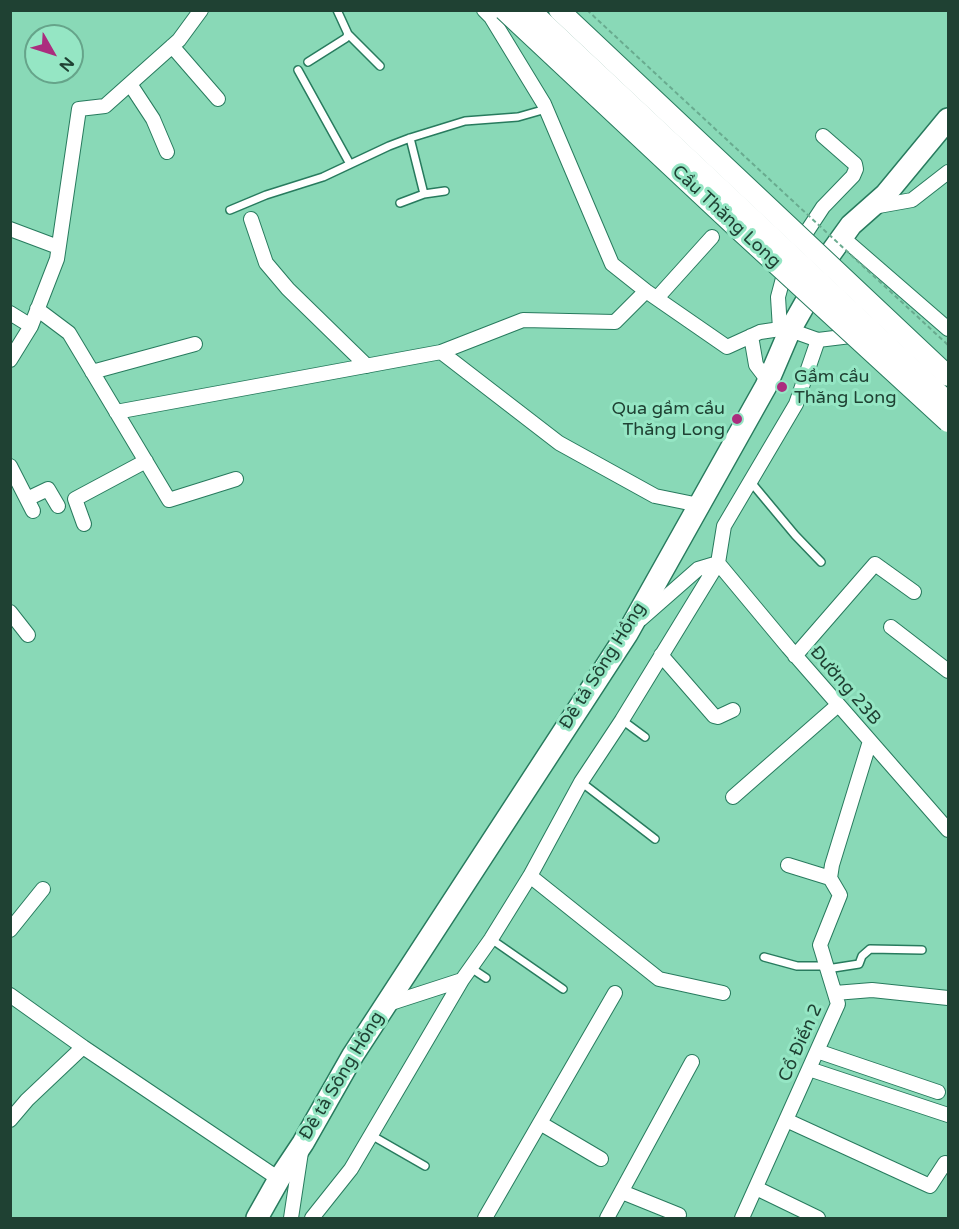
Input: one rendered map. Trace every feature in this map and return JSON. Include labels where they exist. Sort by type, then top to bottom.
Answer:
[{"type":"highway","name":"Cầu Thăng Long","points":[[527,10],[948,405]]},
{"type":"main road","name":"Cầu Thăng Long","points":[[504,10],[948,422]]},
{"type":"main road","name":"Cầu Thăng Long","points":[[559,10],[948,376]]},
{"type":"main road","name":"Đê tả Sông Hồng","points":[[257,1218],[353,1055],[627,634],[769,382],[785,330],[811,293],[815,275],[851,225],[886,194],[948,119]]},
{"type":"street","points":[[10,360],[31,326],[57,259],[79,109],[105,106],[172,46],[201,10]]},
{"type":"street","points":[[484,10],[491,17],[546,109],[612,264],[651,295],[727,347],[760,332],[785,330],[818,340],[862,334],[880,348],[948,413]]},
{"type":"street","points":[[172,46],[218,99]]},
{"type":"street","points":[[130,84],[153,119],[167,152]]},
{"type":"street","points":[[785,330],[778,297],[784,269],[790,256],[823,207],[853,176],[856,169],[855,164],[823,136]]},
{"type":"street","points":[[871,208],[912,200],[948,172]]},
{"type":"street","points":[[251,219],[266,263],[288,289],[367,366]]},
{"type":"street","points":[[10,229],[58,247]]},
{"type":"street","points":[[116,412],[441,352],[523,320],[615,322],[651,295],[712,237]]},
{"type":"street","points":[[842,237],[948,329]]},
{"type":"street","points":[[37,309],[69,333],[169,500],[236,479]]},
{"type":"street","points":[[10,313],[31,326]]},
{"type":"street","points":[[751,336],[756,365],[769,382]]},
{"type":"street","points":[[312,1218],[351,1169],[466,974],[530,876],[581,782],[622,720],[718,563],[724,526],[796,404],[818,340]]},
{"type":"street","points":[[92,372],[195,344]]},
{"type":"street","points":[[441,352],[559,443],[655,496],[699,505]]},
{"type":"street","points":[[84,524],[75,501],[76,498],[146,461]]},
{"type":"street","points":[[10,466],[30,505],[48,489],[58,506]]},
{"type":"street","points":[[627,634],[698,569],[718,563]]},
{"type":"street","name":"Đường 23B","points":[[718,563],[795,656],[948,830]]},
{"type":"street","points":[[795,656],[875,564],[914,592]]},
{"type":"street","points":[[10,612],[28,635]]},
{"type":"street","points":[[891,627],[948,672]]},
{"type":"street","points":[[661,655],[714,716],[718,717],[733,710]]},
{"type":"street","points":[[733,797],[838,705]]},
{"type":"street","name":"Cổ Điển 2","points":[[742,1218],[838,1004],[820,945],[840,895],[831,878],[832,865],[870,741]]},
{"type":"street","points":[[788,865],[831,878]]},
{"type":"street","points":[[530,876],[659,979],[723,993]]},
{"type":"street","points":[[10,930],[43,889]]},
{"type":"street","points":[[385,1005],[466,974]]},
{"type":"street","points":[[835,993],[872,990],[948,998]]},
{"type":"street","points":[[485,1218],[615,993]]},
{"type":"street","points":[[10,995],[279,1179]]},
{"type":"street","points":[[10,1119],[83,1047]]},
{"type":"street","points":[[817,1051],[938,1092]]},
{"type":"street","points":[[607,1218],[692,1062]]},
{"type":"street","points":[[809,1069],[948,1115]]},
{"type":"street","points":[[786,1120],[930,1186],[945,1163],[948,1165]]},
{"type":"street","points":[[540,1124],[601,1159]]},
{"type":"street","points":[[291,1218],[303,1143]]},
{"type":"street","points":[[756,1188],[818,1218]]},
{"type":"street","points":[[622,1192],[679,1215]]},
{"type":"lane","points":[[337,10],[348,34],[380,66]]},
{"type":"lane","points":[[308,62],[346,38],[348,34]]},
{"type":"lane","points":[[298,70],[351,164]]},
{"type":"lane","points":[[230,210],[266,195],[323,177],[410,138],[465,121],[518,117],[546,109]]},
{"type":"lane","points":[[410,138],[424,194]]},
{"type":"lane","points":[[400,203],[424,194],[445,191]]},
{"type":"lane","points":[[750,481],[821,562]]},
{"type":"lane","points":[[622,720],[645,737]]},
{"type":"lane","points":[[581,782],[655,839]]},
{"type":"lane","points":[[491,939],[563,989]]},
{"type":"lane","points":[[764,957],[797,966],[827,967],[859,964],[862,956],[870,949],[922,950]]},
{"type":"lane","points":[[466,974],[486,978]]},
{"type":"lane","points":[[371,1134],[425,1166]]},
{"type":"path","points":[[587,10],[948,345]]},
{"type":"railway","points":[[541,10],[948,390]]},
{"type":"place","name":"Gầm cầu Thăng Long","points":[[782,387]]},
{"type":"place","name":"Qua gầm cầu Thăng Long","points":[[737,419]]}]
